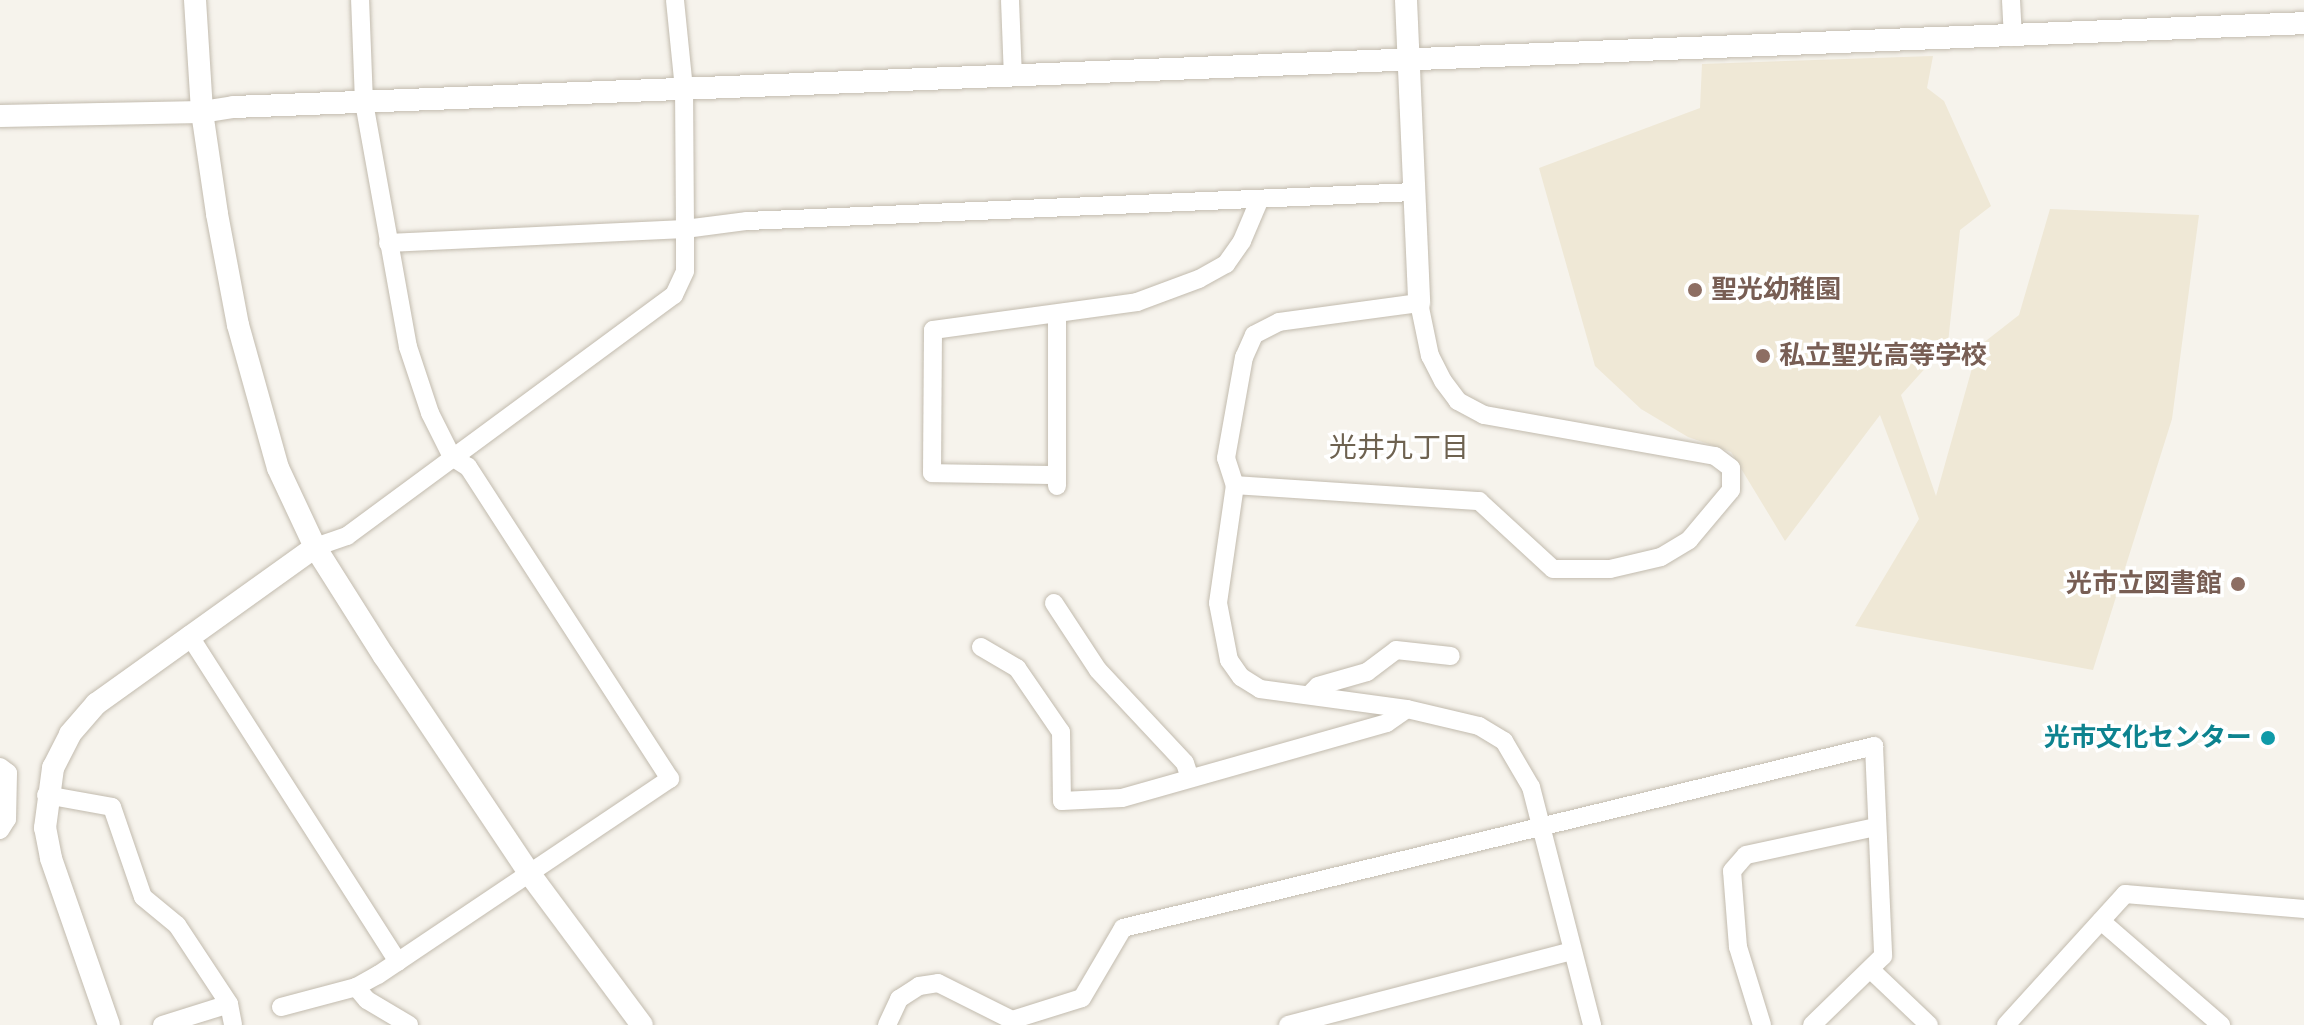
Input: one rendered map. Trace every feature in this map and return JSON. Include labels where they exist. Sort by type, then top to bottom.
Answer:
[{"type":"street","points":[[195,0],[202,112],[235,312],[278,468],[315,547],[529,873],[642,1025]]},
{"type":"street","points":[[281,1007],[356,987],[670,779],[468,467],[452,457],[430,413],[408,347],[364,102],[360,0]]},
{"type":"street","points":[[109,1025],[51,858],[46,795],[70,734],[96,704],[189,635],[315,547],[347,536],[674,295],[685,271],[684,89],[675,0]]},
{"type":"street","points":[[1010,0],[1013,77]]},
{"type":"street","points":[[1235,485],[1479,501],[1553,569],[1610,569],[1661,557],[1717,513],[1731,490],[1731,468],[1715,456],[1484,415],[1458,401],[1430,356],[1419,303],[1406,0]]},
{"type":"street","points":[[2011,0],[2013,37]]},
{"type":"street","points":[[0,116],[202,112],[364,102],[1409,62],[2304,23]]},
{"type":"street","points":[[388,243],[685,229],[747,221],[1413,192]]},
{"type":"street","points":[[1057,317],[1057,482],[932,473],[933,330],[1057,317],[1137,302],[1199,279],[1226,264],[1242,241],[1259,201]]},
{"type":"street","points":[[1419,303],[1279,322],[1254,335],[1241,370],[1226,458],[1235,485],[1218,603],[1229,660],[1241,677],[1260,689],[1407,709],[1479,726],[1504,741],[1521,763],[1540,825],[1590,1025]]},
{"type":"street","points":[[1054,603],[1098,670],[1185,763],[1190,778]]},
{"type":"street","points":[[189,635],[398,962]]},
{"type":"street","points":[[981,647],[1017,668],[1061,732],[1062,801],[1122,798],[1387,723],[1407,709]]},
{"type":"street","points":[[1310,694],[1318,686],[1367,672],[1396,650],[1451,656]]},
{"type":"street","points":[[887,1025],[899,999],[919,986],[938,983],[1012,1020],[1082,998],[1123,928],[1874,746],[1875,827],[1883,956],[1812,1025]]},
{"type":"street","points":[[0,767],[8,773],[7,819],[0,830]]},
{"type":"street","points":[[46,795],[112,807],[143,897],[177,925],[229,1004],[233,1025]]},
{"type":"street","points":[[1762,1025],[1738,947],[1732,871],[1746,855],[1875,827]]},
{"type":"street","points":[[2006,1025],[2125,894],[2304,909]]},
{"type":"street","points":[[2101,921],[2221,1025]]},
{"type":"street","points":[[1288,1025],[1572,951]]},
{"type":"street","points":[[1871,970],[1929,1025]]},
{"type":"street","points":[[356,987],[409,1025]]},
{"type":"street","points":[[162,1025],[229,1004]]},
{"type":"shaded area","name":"私立聖光高等学校","points":[[1933,56],[1927,88],[1944,101],[1991,206],[1960,230],[1948,343],[1901,395],[1936,496],[1978,347],[2019,315],[2050,209],[2199,215],[2172,419],[2093,670],[1855,626],[1919,519],[1880,415],[1785,541],[1731,452],[1688,437],[1641,409],[1595,366],[1539,168],[1700,108],[1702,64]]},
{"type":"place","name":"聖光幼稚園","points":[[1695,290]]},
{"type":"place","name":"私立聖光高等学校","points":[[1763,356]]},
{"type":"place","name":"光市立図書館","points":[[2238,584]]},
{"type":"place","name":"光市文化センター","points":[[2268,738]]},
{"type":"district","name":"光井九丁目","points":[[1399,448]]}]
